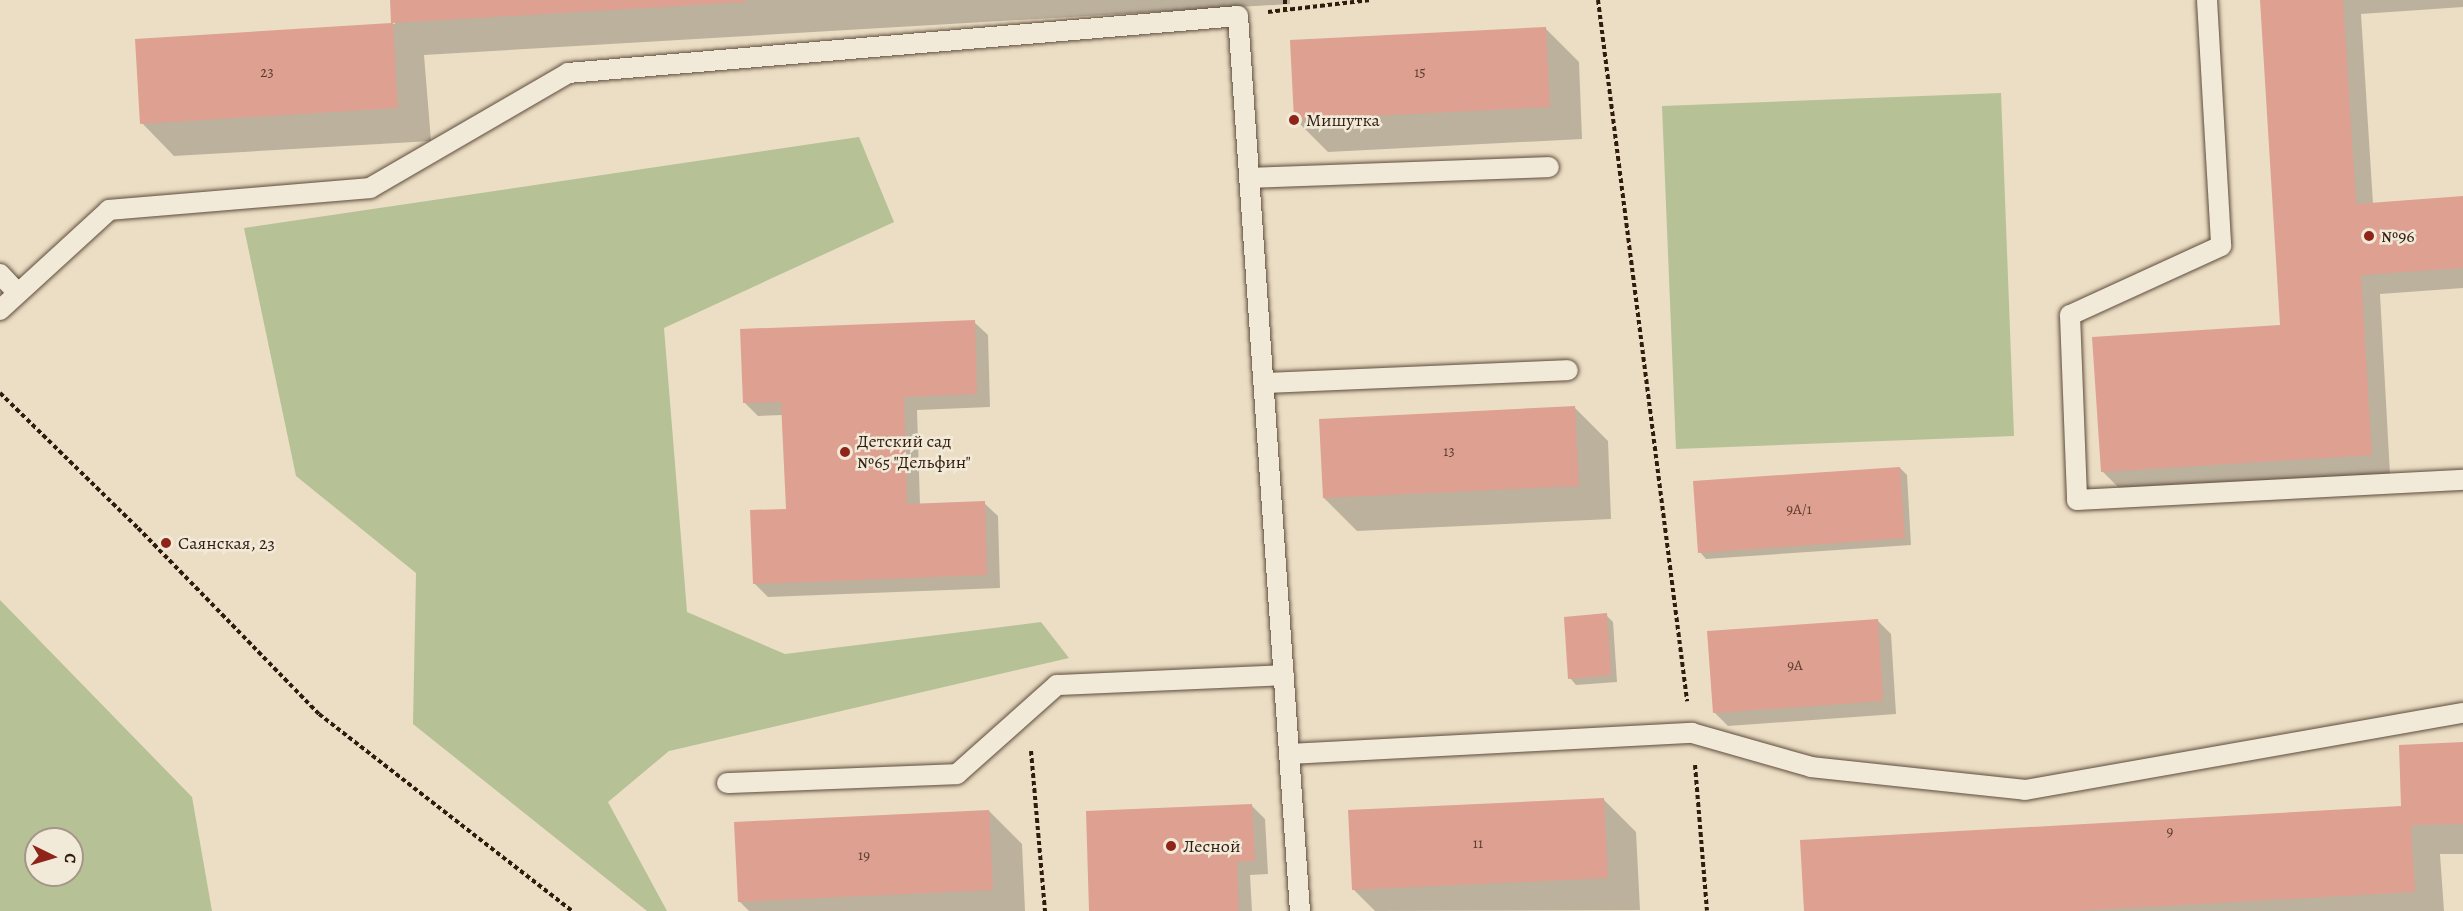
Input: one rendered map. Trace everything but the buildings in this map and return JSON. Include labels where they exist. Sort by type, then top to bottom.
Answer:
[{"type":"lane","points":[[2207,0],[2221,246],[2070,315],[2077,500],[2463,480]]},
{"type":"lane","points":[[0,310],[109,210],[370,188],[568,73],[1238,16],[1300,911]]},
{"type":"lane","points":[[1250,178],[1549,167]]},
{"type":"lane","points":[[0,274],[18,293]]},
{"type":"lane","points":[[1264,383],[1568,370]]},
{"type":"lane","points":[[727,783],[957,774],[1058,685],[1284,675]]},
{"type":"lane","points":[[1289,754],[1692,734],[1811,766],[2025,790],[2463,713]]},
{"type":"path","points":[[1285,0],[1285,10]]},
{"type":"path","points":[[1238,16],[1370,0]]},
{"type":"path","points":[[1598,0],[1692,734],[1707,911]]},
{"type":"path","points":[[0,393],[138,528],[319,714],[572,911]]},
{"type":"path","points":[[1027,712],[1045,911]]},
{"type":"green space","points":[[2001,93],[2014,436],[1676,449],[1662,106]]},
{"type":"green space","points":[[859,137],[894,222],[664,328],[687,612],[785,654],[1041,622],[1069,658],[669,751],[608,802],[667,911],[647,911],[413,724],[416,573],[296,476],[244,228]]},
{"type":"green space","points":[[0,600],[192,797],[212,911],[0,911]]},
{"type":"place","name":"Мишутка","points":[[1294,120]]},
{"type":"place","name":"№96","points":[[2369,236]]},
{"type":"place","name":"Детский сад №65 \"Дельфин\"","points":[[845,452]]},
{"type":"place","name":"Саянская, 23","points":[[166,543]]},
{"type":"place","name":"Лесной","points":[[1171,846]]}]
